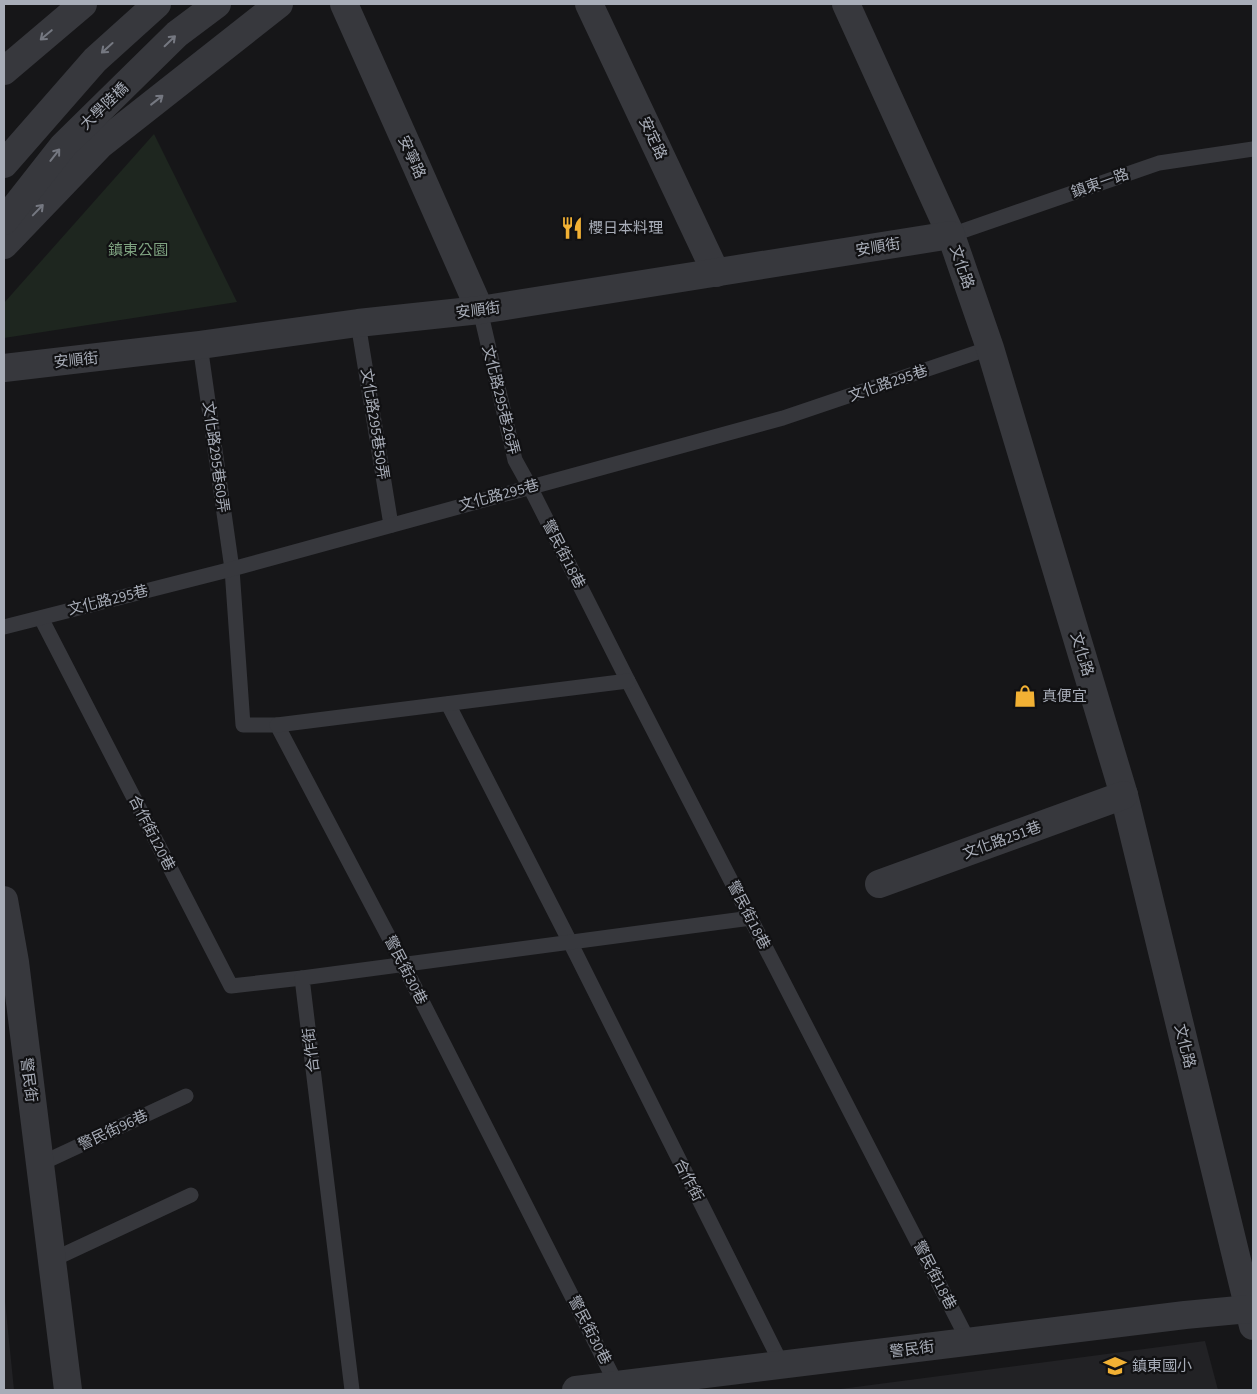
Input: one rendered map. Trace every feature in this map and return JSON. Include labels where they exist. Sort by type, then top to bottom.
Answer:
[{"type":"street","points":[[4,71],[83,4]]},
{"type":"street","points":[[4,164],[95,60],[157,4]]},
{"type":"street","name":"大學陸橋","points":[[4,221],[63,146],[177,34],[217,4]]},
{"type":"street","points":[[4,245],[100,146],[279,4]]},
{"type":"street","name":"安寧路","points":[[344,4],[480,310]]},
{"type":"street","name":"安定路","points":[[589,4],[716,273]]},
{"type":"street","name":"文化路","points":[[846,4],[951,235],[990,348],[1124,795],[1251,1317]]},
{"type":"street","name":"安順街","points":[[4,368],[200,346],[358,323],[480,310],[951,235]]},
{"type":"street","name":"文化路251巷","points":[[879,884],[1124,795]]},
{"type":"street","name":"警民街","points":[[4,900],[15,962],[68,1390]]},
{"type":"street","name":"警民街","points":[[576,1390],[1185,1314],[1251,1317]]},
{"type":"lane","name":"鎮東一路","points":[[951,235],[1159,163],[1253,149]]},
{"type":"lane","name":"文化路295巷26弄","points":[[480,310],[515,460],[530,487]]},
{"type":"lane","name":"文化路295巷50弄","points":[[358,323],[391,525]]},
{"type":"lane","name":"文化路295巷60弄","points":[[200,346],[232,569]]},
{"type":"lane","name":"文化路295巷","points":[[4,627],[232,569],[783,418],[990,348]]},
{"type":"lane","name":"警民街18巷","points":[[530,487],[969,1342]]},
{"type":"lane","points":[[232,569],[243,725],[278,725],[628,681]]},
{"type":"lane","name":"合作街120巷","points":[[41,618],[231,986],[302,978]]},
{"type":"lane","name":"合作街","points":[[448,704],[570,942],[782,1365]]},
{"type":"lane","name":"警民街30巷","points":[[278,725],[403,964],[618,1385]]},
{"type":"lane","points":[[302,978],[750,918]]},
{"type":"lane","name":"合作街","points":[[302,978],[352,1390]]},
{"type":"lane","name":"警民街96巷","points":[[40,1164],[186,1096]]},
{"type":"lane","points":[[52,1260],[191,1195]]},
{"type":"shaded area","points":[[4,1291],[14,1390],[4,1390]]},
{"type":"shaded area","name":"鎮東國小","points":[[1205,1341],[1218,1390],[833,1390]]},
{"type":"green space","name":"鎮東公園","points":[[154,134],[237,302],[4,338],[4,303]]},
{"type":"place","name":"櫻日本料理","points":[[572,228]]},
{"type":"place","name":"真便宜","points":[[1025,696]]},
{"type":"place","name":"鎮東國小","points":[[1115,1366]]}]
